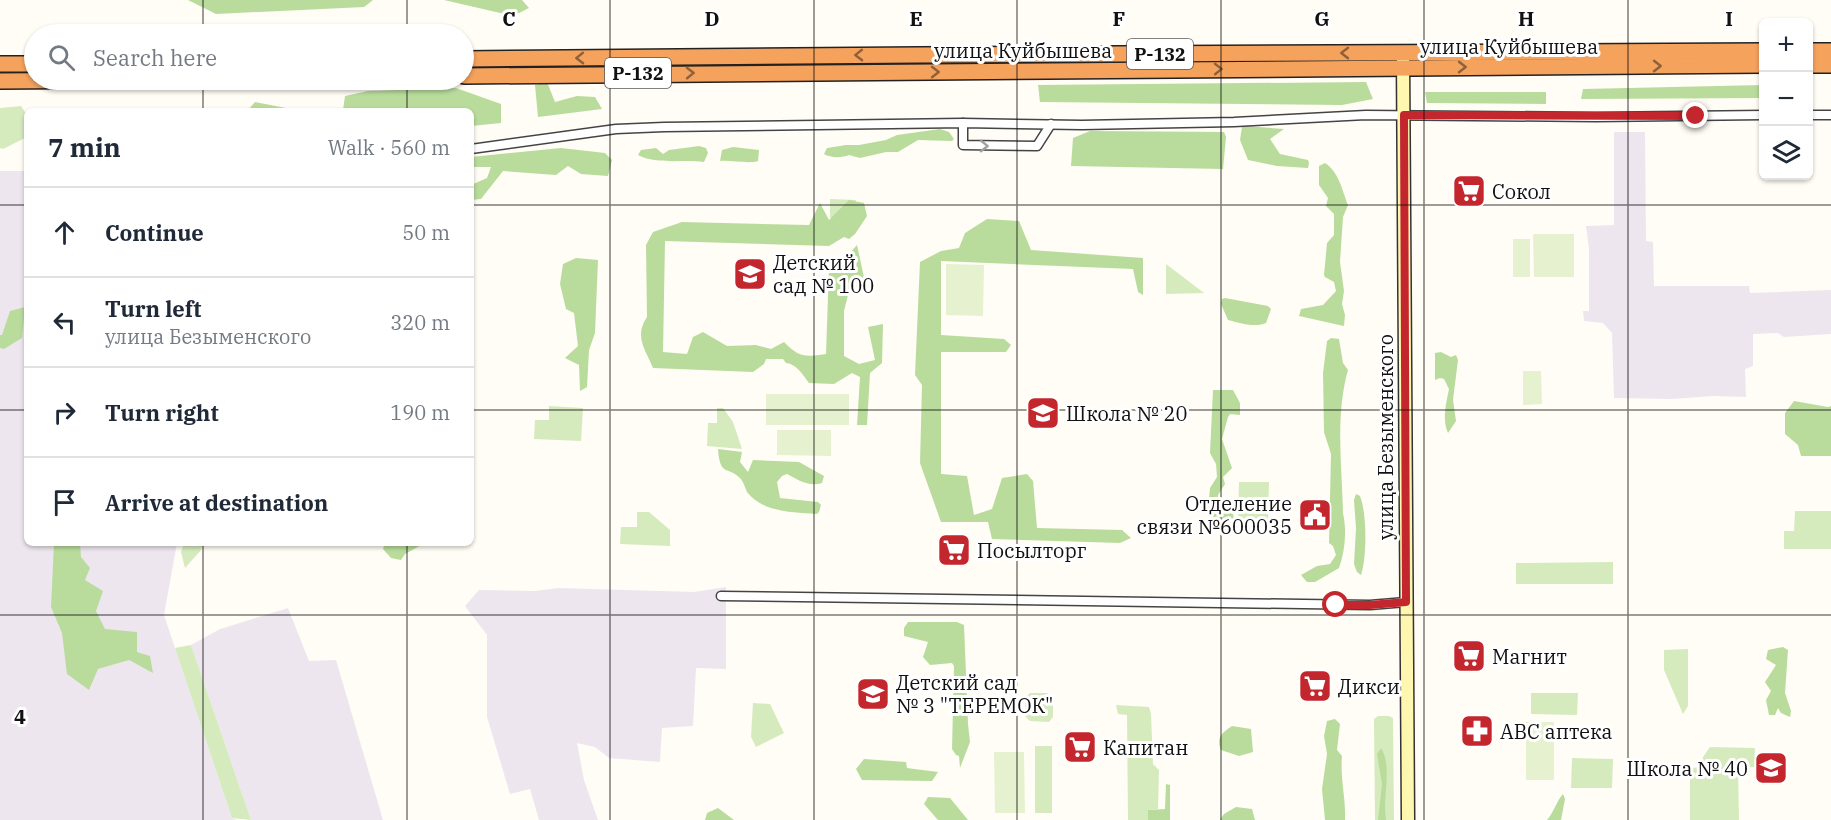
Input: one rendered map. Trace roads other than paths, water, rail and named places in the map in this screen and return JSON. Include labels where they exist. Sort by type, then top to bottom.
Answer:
[{"type":"highway","name":"улица Куйбышева","points":[[474,76],[1403,60],[1759,51]]},
{"type":"highway","points":[[1813,51],[1831,51]]},
{"type":"highway","name":"улица Куйбышева","points":[[474,59],[894,55],[1759,65]]},
{"type":"highway","points":[[0,64],[24,64]]},
{"type":"highway","points":[[1813,65],[1831,65]]},
{"type":"highway","points":[[0,81],[24,81]]},
{"type":"main road","name":"улица Безыменского","points":[[1403,60],[1408,820]]},
{"type":"street","points":[[474,149],[616,129],[963,123],[1222,122],[1366,115],[1596,117],[1759,115]]},
{"type":"street","points":[[1813,115],[1831,115]]},
{"type":"street","points":[[963,123],[963,145],[1037,146],[1051,124]]},
{"type":"street","points":[[721,596],[1370,605],[1406,602]]},
{"type":"place","name":"Сокол","points":[[1469,191]]},
{"type":"place","name":"Детский сад № 100","points":[[750,274]]},
{"type":"place","name":"Школа № 20","points":[[1043,413]]},
{"type":"place","name":"Отделение связи №600035","points":[[1315,515]]},
{"type":"place","name":"Посылторг","points":[[954,550]]},
{"type":"place","name":"Магнит","points":[[1469,656]]},
{"type":"place","name":"Дикси","points":[[1315,686]]},
{"type":"place","name":"Детский сад № 3 \"ТЕРЕМОК\"","points":[[873,694]]},
{"type":"place","name":"АВС аптека","points":[[1477,731]]},
{"type":"place","name":"Капитан","points":[[1080,747]]},
{"type":"place","name":"Школа № 40","points":[[1771,768]]}]
